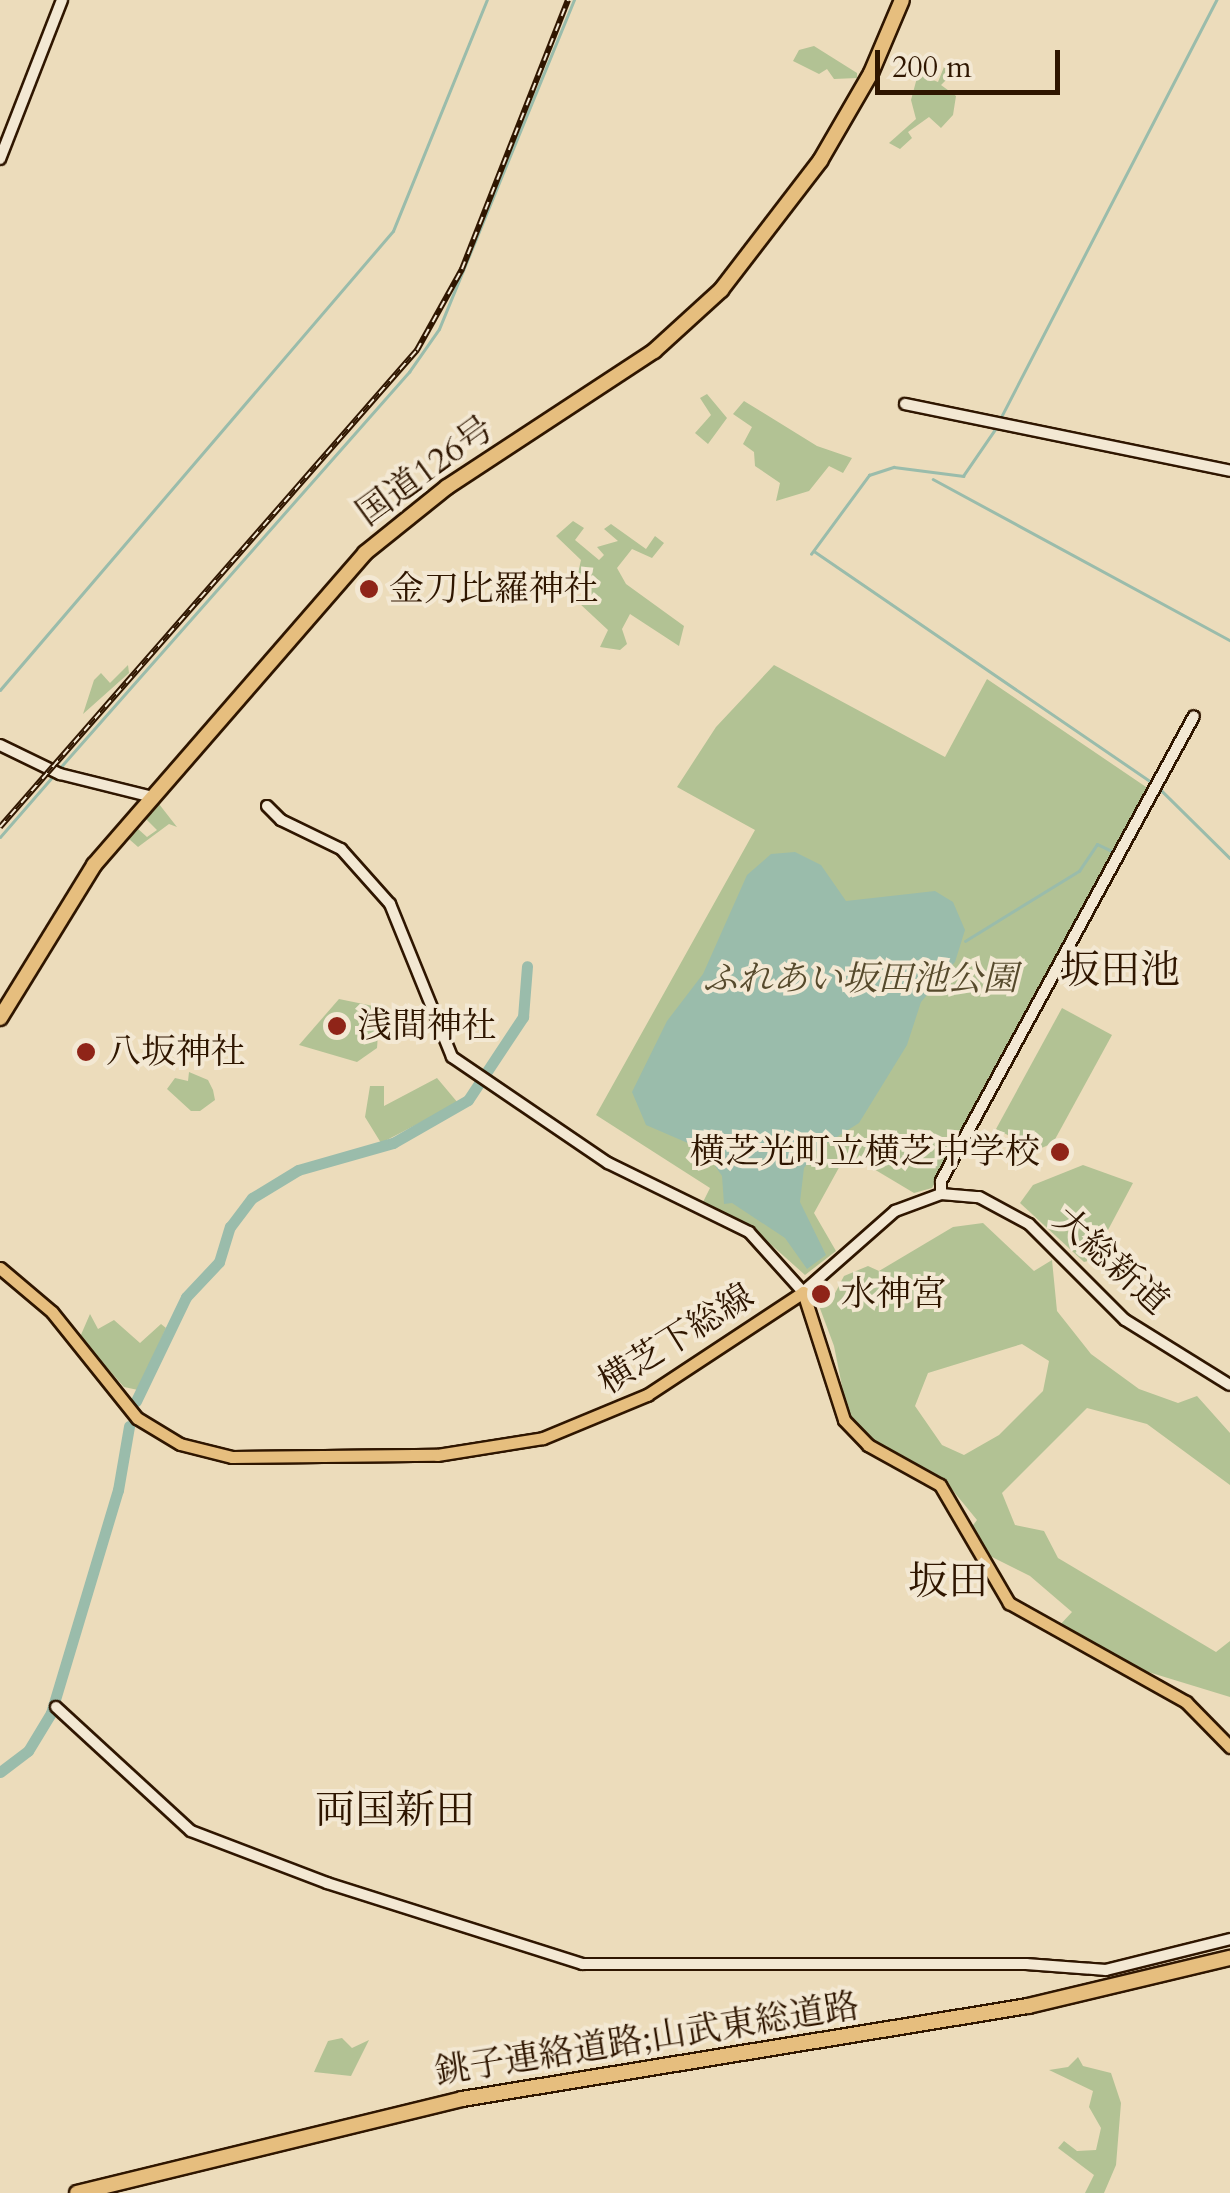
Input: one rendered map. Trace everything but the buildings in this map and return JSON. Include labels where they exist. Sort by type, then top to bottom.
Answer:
[{"type":"highway","name":"国道126号","points":[[0,1018],[67,902],[153,797],[393,527],[654,351],[721,290],[820,161],[871,73],[902,0]]},
{"type":"highway","name":"銚子連絡道路;山武東総道路","points":[[76,2193],[161,2169],[497,2092],[1028,2006],[1230,1958]]},
{"type":"main road","name":"横芝下総線","points":[[0,1268],[52,1312],[137,1418],[180,1444],[232,1457],[437,1455],[543,1438],[647,1394],[803,1292],[844,1420],[868,1445],[940,1484],[1009,1603],[1186,1702],[1230,1746]]},
{"type":"street","points":[[0,159],[62,0]]},
{"type":"street","points":[[905,404],[1230,471]]},
{"type":"street","points":[[267,806],[281,820],[340,849],[390,904],[446,1048],[460,1064],[608,1162],[749,1232],[803,1292],[895,1212],[941,1194],[941,1181],[1194,716]]},
{"type":"street","points":[[0,745],[56,773],[153,797]]},
{"type":"street","name":"大総新道","points":[[941,1194],[979,1197],[1015,1212],[1125,1320],[1230,1385]]},
{"type":"street","points":[[56,1707],[192,1830],[328,1883],[582,1964],[1106,1970],[1230,1939]]},
{"type":"green space","points":[[814,46],[857,73],[857,78],[834,79],[827,69],[819,74],[793,61],[799,50]]},
{"type":"green space","points":[[946,62],[956,70],[941,85],[956,96],[953,115],[941,128],[929,117],[908,132],[912,138],[900,149],[889,143],[916,119],[911,100],[918,74],[938,82]]},
{"type":"green space","points":[[707,394],[727,418],[708,444],[695,433],[711,415],[700,398]]},
{"type":"green space","points":[[744,401],[817,446],[852,458],[843,473],[829,466],[809,491],[776,501],[780,483],[755,466],[754,452],[743,444],[752,427],[733,414]]},
{"type":"green space","points":[[573,521],[584,528],[575,540],[599,560],[604,555],[597,547],[618,541],[604,529],[611,524],[646,549],[655,536],[664,543],[652,558],[632,549],[617,568],[626,584],[684,626],[679,646],[630,614],[622,629],[627,644],[620,650],[600,647],[608,630],[579,603],[593,583],[585,577],[576,582],[581,560],[556,536]]},
{"type":"green space","points":[[128,665],[129,673],[83,714],[94,680],[101,673],[110,683]]},
{"type":"green space","name":"ふれあい坂田池公園","points":[[774,665],[945,757],[987,679],[1149,789],[932,1188],[914,1193],[847,1153],[814,1213],[836,1251],[805,1275],[748,1224],[703,1202],[710,1188],[596,1115],[755,830],[677,787],[716,727]]},
{"type":"green space","points":[[159,804],[177,827],[169,824],[138,847],[129,839],[137,828],[147,837],[157,830],[146,819]]},
{"type":"green space","points":[[339,999],[373,1006],[379,1021],[377,1048],[357,1062],[299,1045]]},
{"type":"green space","points":[[1062,1008],[1112,1035],[1053,1143],[1037,1150],[996,1129]]},
{"type":"green space","points":[[189,1072],[208,1080],[213,1090],[215,1100],[200,1111],[191,1111],[167,1089],[175,1078],[188,1081]]},
{"type":"green space","points":[[437,1078],[458,1103],[381,1143],[365,1117],[370,1086],[384,1086],[384,1106]]},
{"type":"green space","points":[[1083,1165],[1133,1183],[1092,1260],[1084,1262],[1020,1203],[1033,1185]]},
{"type":"green space","points":[[983,1223],[1034,1271],[1052,1260],[1057,1311],[1091,1354],[1139,1389],[1178,1403],[1197,1396],[1230,1433],[1230,1485],[1147,1424],[1087,1408],[1002,1493],[1015,1525],[1044,1531],[1058,1558],[1216,1652],[1230,1641],[1230,1697],[1145,1671],[1058,1627],[1072,1612],[1030,1576],[982,1552],[970,1529],[977,1520],[945,1481],[871,1442],[848,1416],[834,1346],[815,1295],[820,1287],[832,1299],[844,1276],[868,1266],[879,1271],[953,1227]],"holes":[[[1022,1344],[1049,1361],[1043,1391],[999,1435],[964,1455],[942,1445],[915,1406],[928,1373]]]},
{"type":"green space","points":[[90,1314],[98,1329],[114,1320],[140,1343],[161,1324],[166,1328],[138,1390],[124,1387],[80,1337]]},
{"type":"green space","points":[[342,2038],[352,2048],[369,2040],[351,2076],[314,2072],[328,2041]]},
{"type":"green space","points":[[1078,2057],[1083,2066],[1111,2073],[1121,2103],[1116,2165],[1104,2193],[1085,2193],[1094,2175],[1058,2148],[1064,2141],[1077,2151],[1096,2150],[1101,2128],[1089,2107],[1093,2091],[1049,2070],[1068,2067]]},
{"type":"shaded area","name":"坂田池","points":[[795,852],[821,865],[846,901],[935,891],[953,902],[965,930],[955,962],[921,1002],[907,1045],[859,1123],[818,1149],[804,1168],[800,1202],[826,1255],[807,1269],[785,1238],[732,1203],[724,1204],[722,1176],[704,1150],[646,1125],[632,1092],[667,1021],[703,974],[747,875],[771,854]]},
{"type":"waterway","points":[[0,690],[393,231],[487,0]]},
{"type":"waterway","points":[[58,770],[409,372],[439,329],[574,0]]},
{"type":"waterway","points":[[999,421],[1216,0]]},
{"type":"waterway","points":[[811,554],[869,475],[894,467],[963,476],[996,428]]},
{"type":"waterway","points":[[933,479],[1230,640]]},
{"type":"waterway","points":[[814,551],[1154,784]]},
{"type":"waterway","points":[[0,837],[53,776]]},
{"type":"waterway","points":[[1160,789],[1230,858]]},
{"type":"waterway","points":[[965,941],[1079,871],[1097,844],[1112,851]]},
{"type":"waterway","points":[[136,1401],[186,1297],[219,1262],[230,1227],[252,1198],[298,1170],[393,1143],[468,1100],[523,1017],[527,966]]},
{"type":"waterway","points":[[0,1772],[28,1751],[51,1713],[118,1490],[129,1426]]},
{"type":"railway","points":[[0,827],[417,350],[462,269],[568,0]]},
{"type":"place","name":"金刀比羅神社","points":[[369,589]]},
{"type":"place","name":"浅間神社","points":[[337,1026]]},
{"type":"place","name":"八坂神社","points":[[86,1052]]},
{"type":"place","name":"横芝光町立横芝中学校","points":[[1060,1152]]},
{"type":"place","name":"水神宮","points":[[821,1294]]},
{"type":"district","name":"坂田池","points":[[1120,971]]},
{"type":"district","name":"坂田","points":[[948,1582]]},
{"type":"district","name":"両国新田","points":[[395,1811]]}]
